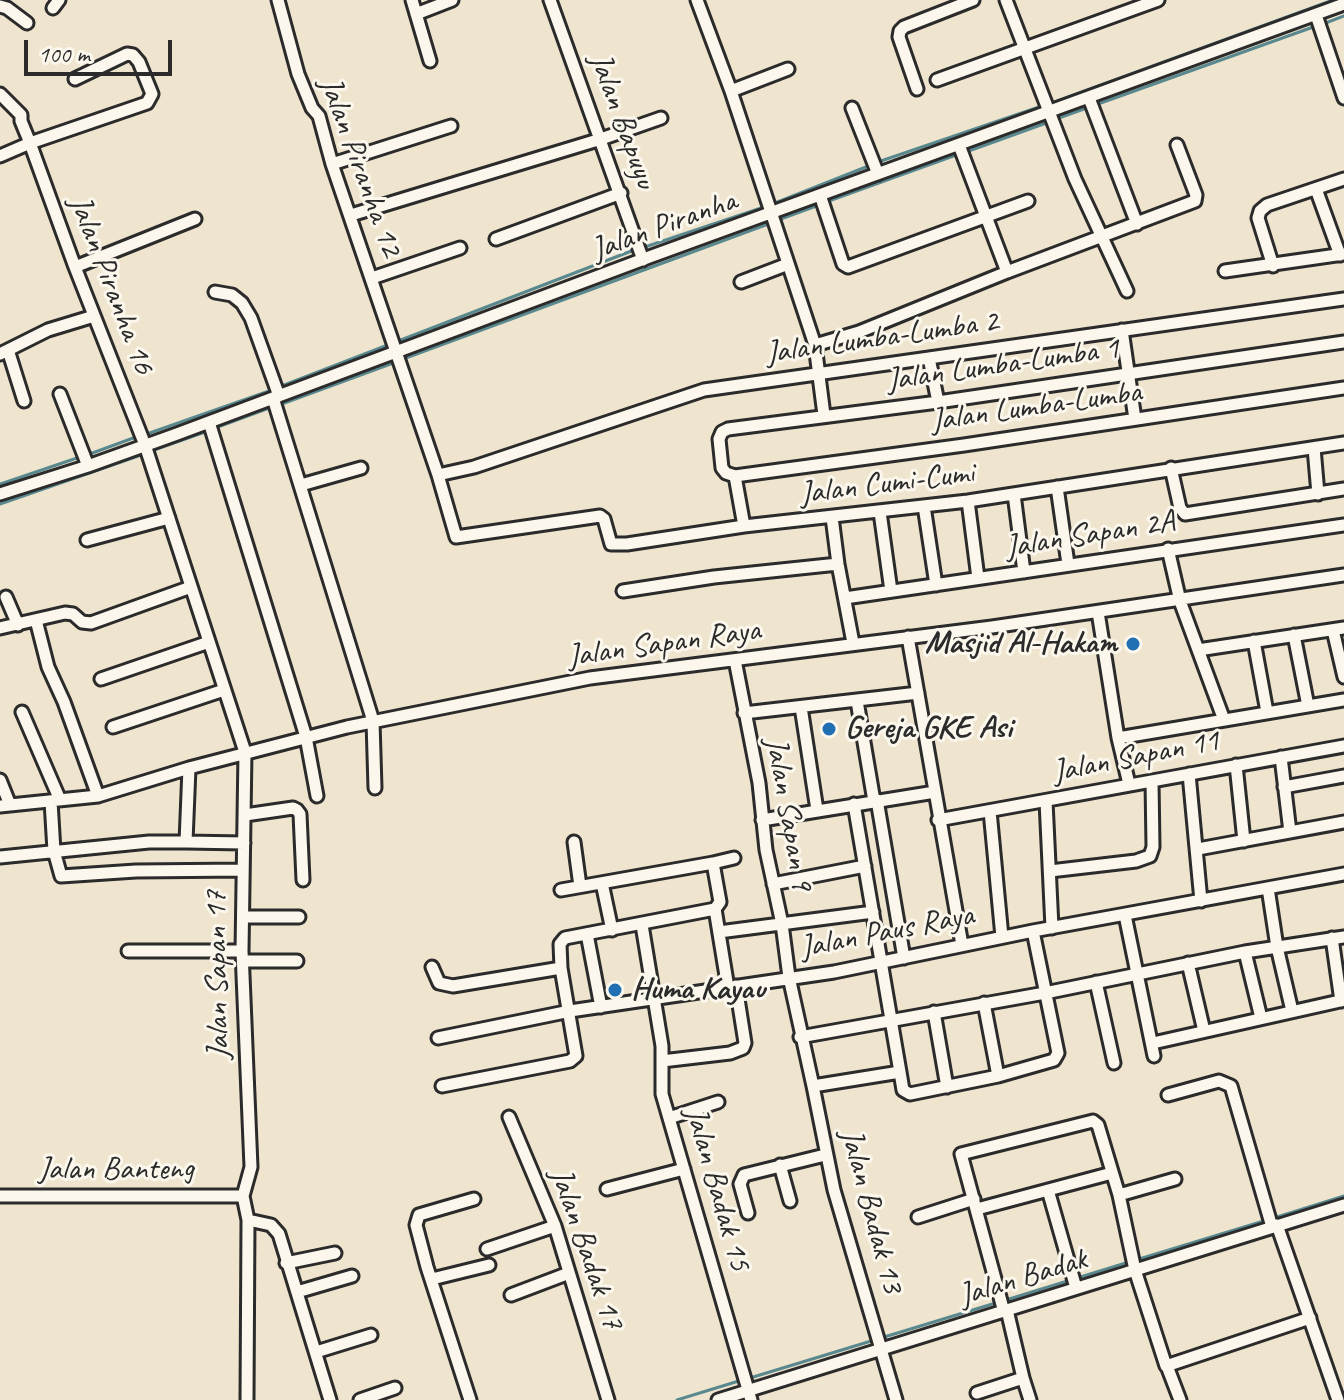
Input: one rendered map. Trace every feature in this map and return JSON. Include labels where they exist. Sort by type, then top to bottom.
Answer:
[{"type":"street","name":"Jalan Piranha 12","points":[[278,0],[298,74],[312,108],[319,116],[332,164],[397,351],[456,537]]},
{"type":"street","points":[[412,0],[430,61]]},
{"type":"street","points":[[416,14],[452,0]]},
{"type":"street","name":"Jalan Bapuyu","points":[[550,0],[643,260]]},
{"type":"street","points":[[697,0],[731,91],[815,345],[824,415]]},
{"type":"street","points":[[917,89],[899,37],[900,31],[973,0]]},
{"type":"street","points":[[1006,0],[1049,112],[1127,291]]},
{"type":"street","points":[[937,80],[1158,0]]},
{"type":"street","name":"Jalan Piranha","points":[[0,494],[209,422],[1344,4]]},
{"type":"street","points":[[0,6],[27,23]]},
{"type":"street","points":[[1316,15],[1344,98]]},
{"type":"street","points":[[0,156],[147,103],[152,94],[133,55],[127,54],[75,79]]},
{"type":"street","points":[[731,91],[788,69]]},
{"type":"street","name":"Jalan Piranha 16","points":[[0,94],[21,115],[75,267],[145,445],[191,587]]},
{"type":"street","points":[[1089,98],[1137,224]]},
{"type":"street","points":[[852,108],[878,174]]},
{"type":"street","points":[[351,215],[661,118]]},
{"type":"street","points":[[332,164],[451,126]]},
{"type":"street","points":[[959,145],[1007,272]]},
{"type":"street","points":[[815,345],[859,332],[1195,201],[1196,195],[1177,145]]},
{"type":"street","points":[[1273,266],[1258,218],[1260,211],[1267,205],[1344,179]]},
{"type":"street","points":[[1225,271],[1342,254],[1316,189]]},
{"type":"street","points":[[496,239],[621,193]]},
{"type":"street","points":[[820,195],[843,264],[848,267],[1028,201]]},
{"type":"street","points":[[75,267],[195,219]]},
{"type":"street","points":[[372,278],[460,248]]},
{"type":"street","points":[[741,282],[788,264]]},
{"type":"street","points":[[215,292],[232,295],[242,303],[251,318],[373,721],[375,788]]},
{"type":"street","name":"Jalan Lumba-Lumba 2","points":[[438,475],[474,467],[691,393],[819,372],[1344,299]]},
{"type":"street","points":[[24,401],[4,352],[48,330],[94,316]]},
{"type":"street","points":[[1122,330],[1135,419]]},
{"type":"street","name":"Jalan Lumba-Lumba 1","points":[[735,476],[722,468],[719,439],[722,432],[1344,342]]},
{"type":"street","points":[[929,358],[938,402]]},
{"type":"street","name":"Jalan Lumba-Lumba","points":[[735,476],[1344,388]]},
{"type":"street","points":[[60,394],[88,466]]},
{"type":"street","points":[[209,422],[306,737],[317,796]]},
{"type":"street","name":"Jalan Cumi-Cumi","points":[[456,537],[600,516],[604,519],[611,544],[627,544],[744,526],[968,501],[1344,443]]},
{"type":"street","points":[[1314,448],[1318,494]]},
{"type":"street","points":[[301,485],[361,468]]},
{"type":"street","points":[[1171,468],[1180,508],[1185,514],[1344,489]]},
{"type":"street","points":[[735,476],[744,526]]},
{"type":"street","points":[[1057,487],[1068,564]]},
{"type":"street","points":[[1014,494],[1024,572]]},
{"type":"street","points":[[968,501],[978,578]]},
{"type":"street","points":[[924,506],[936,585]]},
{"type":"street","points":[[880,512],[891,591]]},
{"type":"street","points":[[832,517],[853,643]]},
{"type":"street","points":[[87,540],[169,518]]},
{"type":"street","name":"Jalan Sapan 2A","points":[[845,598],[1344,525]]},
{"type":"street","points":[[1168,549],[1180,601],[1224,720]]},
{"type":"street","points":[[623,591],[714,577],[838,564]]},
{"type":"street","name":"Jalan Sapan Raya","points":[[5,805],[98,796],[306,737],[590,678],[1180,601],[1344,575]]},
{"type":"street","points":[[0,628],[69,613],[82,622],[91,623],[191,587]]},
{"type":"street","name":"Jalan Sapan 17","points":[[191,587],[245,752],[243,956],[251,1167],[238,1196]]},
{"type":"street","points":[[6,597],[18,625]]},
{"type":"street","points":[[1098,612],[1118,738],[1129,784]]},
{"type":"street","points":[[36,620],[48,667],[98,796]]},
{"type":"street","points":[[1198,650],[1339,629],[1344,677]]},
{"type":"street","points":[[1294,635],[1308,706]]},
{"type":"street","points":[[908,637],[962,945]]},
{"type":"street","points":[[1254,641],[1267,712]]},
{"type":"street","points":[[101,679],[209,642]]},
{"type":"street","name":"Jalan Sapan 9","points":[[735,660],[759,783],[762,820],[789,977]]},
{"type":"street","points":[[113,727],[224,690]]},
{"type":"street","points":[[744,713],[918,693]]},
{"type":"street","points":[[1118,738],[1344,700]]},
{"type":"street","points":[[857,701],[904,958]]},
{"type":"street","points":[[801,707],[817,810]]},
{"type":"street","points":[[22,712],[56,800],[54,851],[58,872],[66,877],[136,871],[243,870]]},
{"type":"street","name":"Jalan Sapan 11","points":[[938,820],[1344,746]]},
{"type":"street","points":[[1281,757],[1290,832]]},
{"type":"street","points":[[1236,765],[1244,841]]},
{"type":"street","points":[[186,842],[189,768]]},
{"type":"street","points":[[1189,774],[1201,901]]},
{"type":"street","points":[[1284,787],[1344,776]]},
{"type":"street","points":[[0,780],[5,805]]},
{"type":"street","points":[[1050,871],[1136,861],[1150,856],[1153,847],[1152,781]]},
{"type":"street","points":[[762,820],[935,792]]},
{"type":"street","points":[[1046,801],[1052,928]]},
{"type":"street","points":[[854,804],[903,1090],[907,1093],[998,1076],[1057,1057],[1033,931]]},
{"type":"street","points":[[245,815],[297,810],[300,814],[303,880]]},
{"type":"street","points":[[990,811],[1002,937]]},
{"type":"street","points":[[1198,849],[1344,822]]},
{"type":"street","points":[[0,857],[149,842],[244,843]]},
{"type":"street","points":[[574,842],[580,886]]},
{"type":"street","points":[[561,890],[734,858]]},
{"type":"street","points":[[442,1086],[574,1059],[577,1052],[561,968],[560,944],[565,938],[715,909],[720,902],[713,863]]},
{"type":"street","points":[[773,884],[865,866]]},
{"type":"street","name":"Jalan Paus Raya","points":[[438,1038],[570,1011],[834,972],[1033,931],[1344,874]]},
{"type":"street","points":[[602,883],[612,930]]},
{"type":"street","points":[[1268,888],[1277,947],[1292,1011]]},
{"type":"street","points":[[662,1061],[730,1053],[743,1048],[745,1043],[715,909]]},
{"type":"street","points":[[719,932],[873,912]]},
{"type":"street","points":[[800,1037],[1045,993],[1138,974],[1188,963],[1245,952],[1338,938],[1343,1000],[1204,1031],[1154,1050],[1138,974],[1125,915]]},
{"type":"street","points":[[243,917],[299,917]]},
{"type":"street","name":"Jalan Badak 15","points":[[642,925],[655,999],[662,1061],[662,1094],[750,1395]]},
{"type":"street","points":[[587,934],[601,1007]]},
{"type":"street","points":[[128,951],[297,961]]},
{"type":"street","points":[[1245,952],[1261,1018]]},
{"type":"street","points":[[1188,963],[1204,1031]]},
{"type":"street","points":[[432,967],[439,983],[453,986],[561,968]]},
{"type":"street","name":"Jalan Badak 13","points":[[789,977],[825,1155],[896,1400]]},
{"type":"street","points":[[1096,982],[1114,1063]]},
{"type":"street","points":[[984,1003],[998,1076]]},
{"type":"street","points":[[934,1012],[947,1087]]},
{"type":"street","points":[[813,1084],[900,1072]]},
{"type":"street","points":[[1168,1095],[1219,1081],[1231,1086],[1275,1226],[1338,1400]]},
{"type":"street","points":[[669,1118],[718,1102]]},
{"type":"street","name":"Jalan Badak 17","points":[[509,1117],[555,1226],[608,1400]]},
{"type":"street","points":[[1030,1400],[961,1154],[1093,1121],[1098,1125],[1119,1195],[1135,1270],[1164,1365],[1180,1400]]},
{"type":"street","points":[[748,1213],[740,1184],[744,1175],[825,1155]]},
{"type":"street","points":[[780,1165],[790,1201]]},
{"type":"street","points":[[607,1189],[684,1169]]},
{"type":"street","points":[[918,1217],[1048,1190],[1112,1173]]},
{"type":"street","points":[[1119,1195],[1175,1179]]},
{"type":"street","points":[[1048,1190],[1076,1288]]},
{"type":"street","name":"Jalan Banteng","points":[[0,1196],[238,1196]]},
{"type":"street","points":[[238,1196],[248,1220],[247,1400]]},
{"type":"street","points":[[470,1400],[417,1220],[419,1215],[474,1199]]},
{"type":"street","name":"Jalan Badak","points":[[718,1400],[750,1395],[882,1349],[1344,1205]]},
{"type":"street","points":[[248,1220],[276,1229],[330,1400]]},
{"type":"street","points":[[487,1249],[555,1226]]},
{"type":"street","points":[[286,1263],[335,1253]]},
{"type":"street","points":[[432,1279],[489,1265]]},
{"type":"street","points":[[511,1295],[569,1273]]},
{"type":"street","points":[[297,1292],[352,1276]]},
{"type":"street","points":[[1167,1366],[1310,1318]]},
{"type":"street","points":[[316,1352],[371,1335]]},
{"type":"street","points":[[977,1393],[1023,1378]]},
{"type":"street","points":[[360,1400],[395,1388]]},
{"type":"waterway","points":[[1049,104],[1333,0]]},
{"type":"waterway","points":[[1323,24],[1344,16]]},
{"type":"waterway","points":[[1056,119],[1316,26]]},
{"type":"waterway","points":[[878,162],[1042,106]]},
{"type":"waterway","points":[[966,152],[1049,122]]},
{"type":"waterway","points":[[826,202],[959,154]]},
{"type":"waterway","points":[[642,248],[770,205],[871,165]]},
{"type":"waterway","points":[[778,220],[819,205]]},
{"type":"waterway","points":[[403,359],[771,223]]},
{"type":"waterway","points":[[279,387],[634,250]]},
{"type":"waterway","points":[[279,405],[396,362]]},
{"type":"waterway","points":[[144,435],[272,390]]},
{"type":"waterway","points":[[215,428],[272,407]]},
{"type":"waterway","points":[[151,451],[208,431]]},
{"type":"waterway","points":[[87,455],[136,437]]},
{"type":"waterway","points":[[0,504],[144,454]]},
{"type":"waterway","points":[[0,484],[80,457]]},
{"type":"waterway","points":[[1274,1218],[1344,1196]]},
{"type":"waterway","points":[[1136,1260],[1267,1220]]},
{"type":"waterway","points":[[1006,1300],[1129,1262]]},
{"type":"waterway","points":[[750,1378],[999,1302]]},
{"type":"waterway","points":[[677,1400],[742,1380]]},
{"type":"place","name":"Masjid Al-Hakam","points":[[1133,644]]},
{"type":"place","name":"Gereja GKE Asi","points":[[829,729]]},
{"type":"place","name":"Huma Kayau","points":[[615,990]]}]
